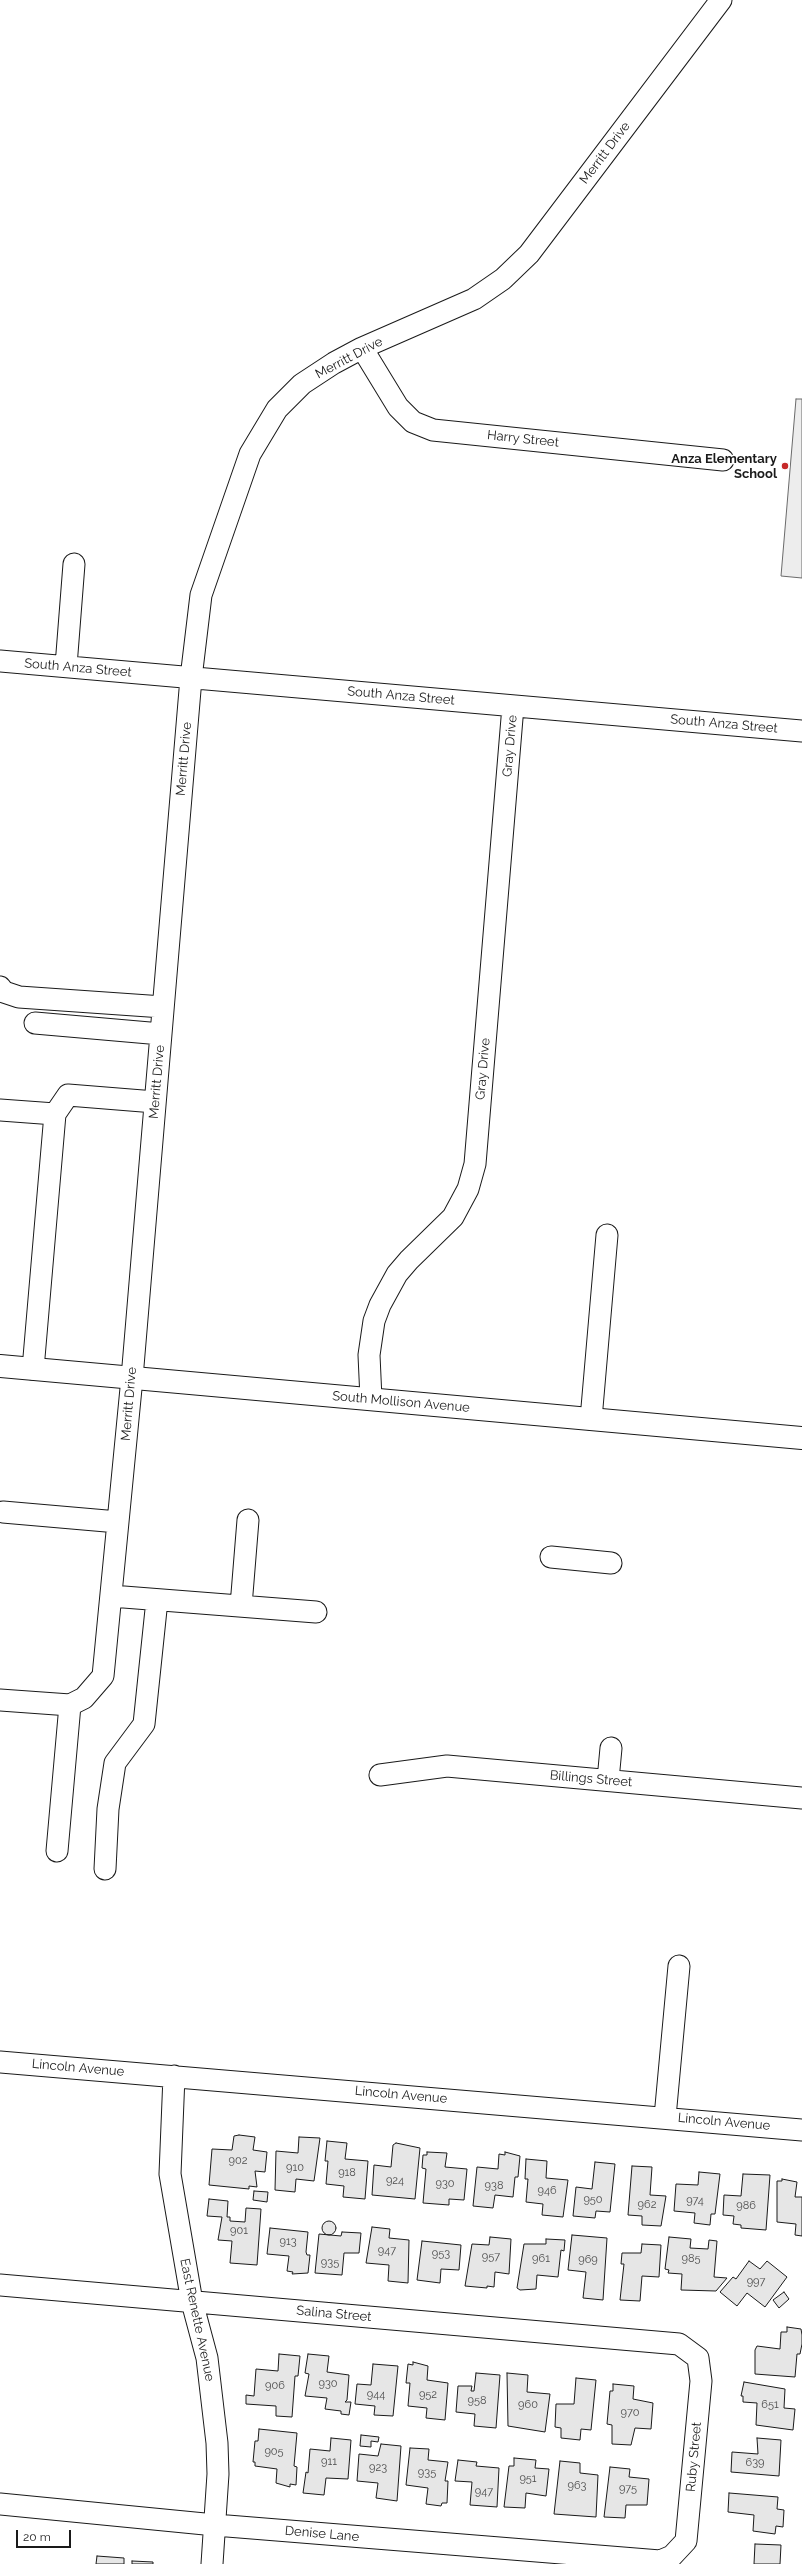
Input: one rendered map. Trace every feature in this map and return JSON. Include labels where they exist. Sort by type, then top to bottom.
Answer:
[{"type":"main road","name":"South Mollison Avenue","points":[[0,1366],[802,1438]]},
{"type":"street","name":"Merritt Drive","points":[[61,1705],[84,1698],[103,1676],[132,1378],[191,678],[201,595],[250,454],[277,409],[302,384],[334,363],[362,348],[474,298],[503,279],[529,254],[721,0]]},
{"type":"street","name":"Harry Street","points":[[362,348],[398,407],[413,422],[433,430],[723,460]]},
{"type":"street","points":[[66,666],[74,564]]},
{"type":"street","name":"South Anza Street","points":[[0,661],[802,731]]},
{"type":"street","name":"Gray Drive","points":[[371,1399],[369,1355],[374,1321],[380,1305],[397,1274],[408,1260],[453,1216],[468,1189],[475,1164],[513,706]]},
{"type":"street","points":[[0,987],[4,992],[19,997],[163,1007]]},
{"type":"street","points":[[35,1023],[161,1034]]},
{"type":"street","points":[[33,1369],[55,1114],[68,1095],[155,1102]]},
{"type":"street","points":[[0,1110],[55,1114]]},
{"type":"street","points":[[591,1419],[607,1235]]},
{"type":"street","points":[[4,1512],[118,1522]]},
{"type":"street","points":[[241,1606],[248,1520]]},
{"type":"street","points":[[551,1557],[611,1563]]},
{"type":"street","points":[[111,1596],[316,1612]]},
{"type":"street","points":[[105,1869],[108,1809],[115,1763],[144,1724],[157,1600]]},
{"type":"street","points":[[0,1700],[61,1705],[57,1851]]},
{"type":"street","points":[[608,1780],[611,1748]]},
{"type":"street","name":"Billings Street","points":[[380,1775],[447,1766],[802,1798]]},
{"type":"street","points":[[665,2117],[679,1966]]},
{"type":"street","name":"Lincoln Avenue","points":[[0,2062],[665,2117],[802,2130]]},
{"type":"street","name":"East Renette Avenue","points":[[174,2076],[170,2174],[192,2302],[207,2358],[214,2412],[218,2474],[212,2564]]},
{"type":"street","name":"Salina Street","points":[[0,2285],[668,2343]]},
{"type":"street","name":"Ruby Street","points":[[644,2559],[660,2561],[672,2556],[686,2541],[701,2381],[698,2358],[679,2344],[668,2343]]},
{"type":"street","name":"Denise Lane","points":[[0,2504],[215,2525],[644,2559]]},
{"type":"shaded area","points":[[796,399],[802,399],[802,578],[781,576]]},
{"type":"building","points":[[239,2135],[255,2137],[253,2150],[267,2152],[265,2172],[255,2171],[257,2187],[249,2186],[249,2189],[209,2185],[212,2149],[232,2150],[234,2136]]},
{"type":"building","points":[[299,2137],[320,2138],[314,2181],[296,2179],[295,2192],[275,2190],[276,2151],[298,2153]]},
{"type":"building","points":[[327,2141],[347,2143],[345,2159],[368,2161],[365,2199],[343,2197],[344,2186],[326,2184],[328,2161],[325,2161]]},
{"type":"building","points":[[396,2143],[420,2148],[415,2199],[372,2195],[374,2165],[391,2167],[393,2145]]},
{"type":"building","points":[[427,2152],[447,2153],[445,2167],[467,2169],[464,2200],[449,2199],[449,2205],[423,2203],[426,2169],[422,2168],[423,2155],[427,2155]]},
{"type":"building","points":[[505,2152],[520,2156],[518,2177],[515,2177],[513,2197],[495,2195],[493,2208],[473,2206],[477,2167],[498,2169],[499,2154],[505,2155]]},
{"type":"building","points":[[526,2159],[547,2161],[546,2178],[568,2180],[563,2217],[542,2215],[543,2204],[526,2202],[528,2179],[525,2179]]},
{"type":"building","points":[[595,2162],[615,2164],[610,2212],[596,2211],[595,2218],[573,2216],[576,2187],[592,2189]]},
{"type":"building","points":[[632,2166],[652,2167],[650,2195],[666,2196],[661,2226],[642,2225],[642,2216],[628,2215]]},
{"type":"building","points":[[699,2172],[720,2174],[715,2214],[711,2214],[710,2225],[694,2223],[695,2213],[674,2211],[676,2184],[698,2185]]},
{"type":"building","points":[[743,2174],[770,2175],[766,2230],[741,2228],[741,2225],[733,2224],[734,2216],[723,2215],[724,2195],[741,2196]]},
{"type":"building","points":[[782,2179],[797,2182],[795,2197],[802,2197],[802,2236],[795,2235],[796,2224],[777,2222],[777,2181],[782,2181]]},
{"type":"building","points":[[254,2191],[268,2192],[267,2202],[253,2200]]},
{"type":"building","points":[[209,2199],[228,2201],[227,2217],[230,2217],[230,2221],[245,2222],[246,2208],[261,2209],[257,2265],[230,2263],[232,2241],[218,2240],[222,2217],[207,2216]]},
{"type":"building","points":[[329,2221],[334,2223],[336,2228],[334,2233],[329,2235],[324,2233],[322,2228],[324,2223]]},
{"type":"building","points":[[372,2227],[390,2229],[389,2238],[409,2240],[408,2283],[388,2281],[389,2265],[366,2263]]},
{"type":"building","points":[[270,2228],[308,2232],[306,2252],[307,2255],[310,2255],[308,2273],[292,2274],[293,2272],[287,2271],[289,2256],[267,2254]]},
{"type":"building","points":[[342,2232],[361,2233],[359,2253],[344,2253],[342,2275],[315,2273],[319,2234],[341,2236]]},
{"type":"building","points":[[572,2235],[607,2238],[603,2300],[583,2298],[586,2272],[568,2270]]},
{"type":"building","points":[[490,2237],[511,2239],[509,2274],[495,2272],[494,2287],[487,2286],[487,2288],[465,2286],[472,2244],[489,2245]]},
{"type":"building","points":[[669,2237],[691,2239],[690,2248],[708,2249],[709,2240],[717,2241],[714,2277],[727,2278],[716,2291],[681,2290],[682,2274],[668,2273],[669,2270],[665,2269]]},
{"type":"building","points":[[546,2239],[565,2240],[564,2251],[561,2250],[558,2277],[537,2275],[536,2289],[520,2290],[517,2288],[524,2244],[546,2244]]},
{"type":"building","points":[[422,2241],[461,2245],[459,2270],[441,2269],[440,2283],[417,2280]]},
{"type":"building","points":[[642,2244],[661,2245],[659,2277],[642,2276],[640,2301],[620,2300],[624,2264],[621,2264],[622,2253],[641,2253]]},
{"type":"building","points":[[749,2261],[760,2269],[767,2261],[787,2277],[765,2307],[747,2293],[737,2306],[720,2292],[733,2277],[736,2279]]},
{"type":"building","points":[[784,2292],[789,2299],[779,2308],[773,2300]]},
{"type":"building","points":[[787,2327],[801,2329],[802,2335],[800,2354],[797,2354],[795,2377],[755,2374],[755,2350],[757,2346],[780,2349],[781,2332],[787,2332]]},
{"type":"building","points":[[279,2354],[300,2356],[298,2376],[295,2376],[292,2417],[276,2416],[276,2406],[246,2404],[246,2395],[254,2396],[256,2369],[278,2371]]},
{"type":"building","points":[[308,2354],[329,2356],[327,2372],[349,2375],[347,2400],[345,2402],[351,2402],[349,2415],[341,2414],[341,2411],[325,2409],[327,2398],[305,2396],[309,2374],[305,2373]]},
{"type":"building","points":[[413,2362],[428,2366],[427,2380],[448,2383],[445,2420],[426,2418],[427,2408],[408,2406],[410,2383],[406,2383],[408,2364],[413,2365]]},
{"type":"building","points":[[373,2364],[398,2366],[393,2416],[374,2415],[375,2406],[355,2404],[357,2384],[371,2385]]},
{"type":"building","points":[[476,2373],[500,2375],[496,2428],[474,2426],[475,2414],[456,2412],[458,2386],[472,2386],[471,2391],[474,2391]]},
{"type":"building","points":[[507,2373],[528,2375],[527,2392],[550,2394],[545,2432],[508,2426]]},
{"type":"building","points":[[576,2378],[596,2380],[591,2430],[581,2429],[580,2440],[561,2438],[561,2428],[555,2427],[556,2404],[574,2404]]},
{"type":"building","points":[[744,2382],[785,2389],[784,2408],[795,2409],[793,2430],[756,2425],[757,2403],[743,2402],[743,2396],[741,2396]]},
{"type":"building","points":[[613,2384],[634,2386],[633,2399],[653,2403],[651,2429],[635,2428],[631,2445],[612,2444],[612,2425],[607,2424],[610,2391],[613,2391]]},
{"type":"building","points":[[259,2429],[297,2433],[294,2466],[297,2467],[296,2485],[290,2484],[290,2487],[276,2483],[277,2469],[255,2466],[255,2462],[253,2462],[255,2441],[258,2441]]},
{"type":"building","points":[[361,2435],[379,2437],[378,2442],[371,2441],[371,2447],[360,2446]]},
{"type":"building","points":[[331,2438],[351,2440],[348,2479],[326,2478],[324,2495],[303,2493],[306,2472],[308,2473],[310,2449],[330,2451]]},
{"type":"building","points":[[757,2438],[781,2440],[779,2476],[731,2472],[732,2452],[758,2454]]},
{"type":"building","points":[[381,2444],[401,2446],[397,2501],[376,2498],[378,2483],[357,2481],[359,2454],[378,2456]]},
{"type":"building","points":[[410,2448],[429,2449],[428,2460],[448,2462],[445,2481],[448,2481],[447,2503],[442,2503],[441,2506],[426,2504],[428,2488],[406,2485]]},
{"type":"building","points":[[514,2458],[536,2460],[535,2468],[549,2469],[546,2496],[526,2493],[525,2508],[504,2507],[509,2466],[514,2466]]},
{"type":"building","points":[[458,2460],[477,2462],[476,2466],[499,2468],[497,2507],[470,2505],[472,2482],[455,2481]]},
{"type":"building","points":[[560,2461],[580,2463],[580,2473],[598,2475],[596,2517],[554,2514]]},
{"type":"building","points":[[610,2467],[630,2469],[629,2477],[649,2479],[647,2505],[626,2505],[625,2518],[604,2517]]},
{"type":"building","points":[[729,2493],[778,2497],[777,2509],[784,2510],[783,2527],[776,2526],[775,2534],[753,2531],[754,2515],[728,2512]]},
{"type":"building","points":[[755,2544],[781,2545],[780,2564],[754,2564]]},
{"type":"building","points":[[97,2556],[124,2558],[124,2564],[96,2564]]},
{"type":"building","points":[[132,2561],[153,2562],[153,2564],[132,2564]]},
{"type":"place","name":"Anza Elementary School","points":[[785,466]]}]
